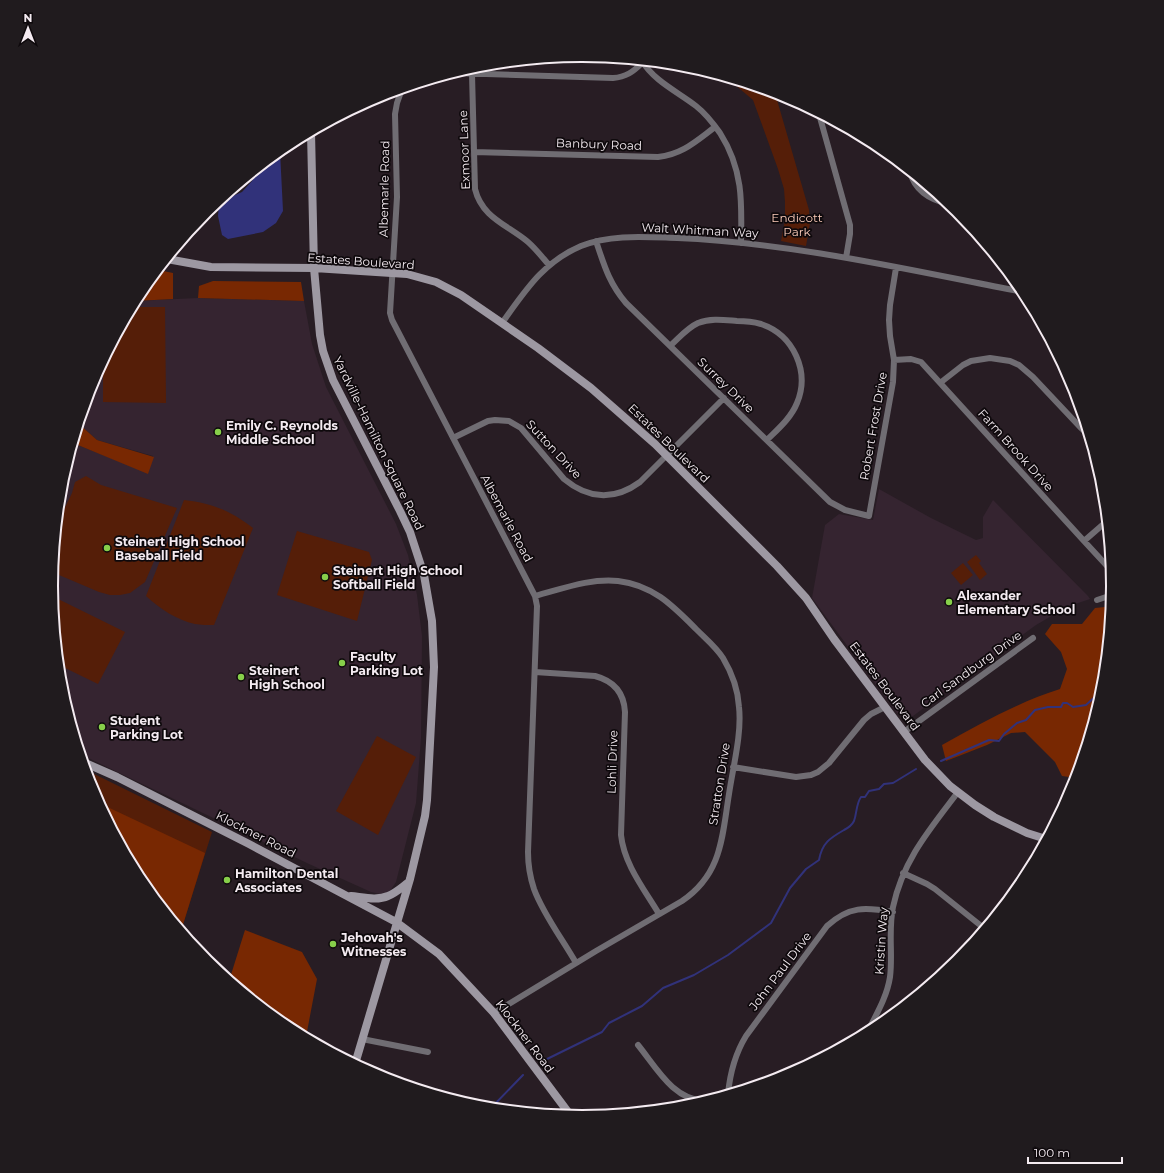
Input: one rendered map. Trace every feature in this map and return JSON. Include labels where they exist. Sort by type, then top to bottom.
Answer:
[{"type":"street","points":[[475,74],[613,78],[628,75],[638,66]]},
{"type":"street","points":[[646,67],[653,75],[698,107],[715,127],[731,154],[739,180],[742,205],[741,242]]},
{"type":"street","name":"Exmoor Lane","points":[[472,75],[475,189],[481,205],[491,216],[528,241],[549,265]]},
{"type":"street","name":"Albemarle Road","points":[[400,95],[395,114],[397,197],[390,307],[392,320],[535,596],[538,606],[528,865],[534,890],[540,903],[576,963]]},
{"type":"street","points":[[821,121],[849,220],[850,234],[846,258]]},
{"type":"street","name":"Banbury Road","points":[[474,152],[658,157],[668,156],[687,149],[715,127]]},
{"type":"street","name":"Yardville-Hamilton Square Road","points":[[311,138],[314,268],[320,335],[327,367],[410,532],[424,575],[429,598],[434,636],[434,667],[428,788],[425,816],[409,882],[356,1059]]},
{"type":"street","points":[[914,182],[925,195],[935,200]]},
{"type":"street","name":"Walt Whitman Way","points":[[502,323],[530,283],[549,265],[570,251],[596,241],[619,237],[657,237],[741,242],[808,251],[1014,290]]},
{"type":"street","name":"Surrey Drive","points":[[596,241],[606,272],[618,294],[830,502],[845,510],[869,516]]},
{"type":"street","name":"Estates Boulevard","points":[[173,260],[211,267],[314,268],[392,273],[422,278],[450,289],[502,323],[591,388],[639,430],[792,581],[925,760],[958,792],[994,817],[1042,838]]},
{"type":"street","name":"Robert Frost Drive","points":[[869,516],[893,382],[894,360],[889,320],[896,268]]},
{"type":"street","points":[[670,346],[690,328],[705,321],[714,320],[761,324],[777,332],[784,338],[791,346],[800,364],[802,384],[793,412],[767,440]]},
{"type":"street","points":[[940,383],[963,365],[972,361],[990,358],[1010,361],[1026,370],[1081,428]]},
{"type":"street","name":"Farm Brook Drive","points":[[894,360],[911,359],[921,362],[1105,564]]},
{"type":"street","name":"Sutton Drive","points":[[453,438],[488,421],[509,421],[521,428],[564,479],[579,490],[596,495],[615,494],[632,488],[640,482],[724,398]]},
{"type":"street","points":[[1084,541],[1103,524]]},
{"type":"street","name":"Stratton Drive","points":[[494,1013],[682,901],[704,881],[716,860],[720,849],[740,720],[738,694],[734,682],[726,664],[716,648],[670,604],[654,593],[645,588],[632,584],[607,580],[594,581],[535,596]]},
{"type":"street","points":[[1097,600],[1106,597]]},
{"type":"street","name":"Carl Sandburg Drive","points":[[904,732],[1033,638]]},
{"type":"street","name":"Lohli Drive","points":[[535,672],[596,676],[603,678],[614,685],[622,697],[625,712],[621,835],[622,844],[628,861],[659,914]]},
{"type":"street","points":[[733,767],[796,777],[811,775],[818,772],[829,763],[864,720],[871,714],[885,707]]},
{"type":"street","name":"Klockner Road","points":[[90,765],[117,777],[242,840],[396,922],[439,954],[494,1013],[565,1110]]},
{"type":"street","name":"Kristin Way","points":[[872,1022],[882,1003],[890,979],[890,929],[892,912],[903,874],[924,837],[958,792]]},
{"type":"street","points":[[903,874],[927,884],[981,926]]},
{"type":"street","points":[[346,895],[372,898],[387,897],[394,894],[409,882]]},
{"type":"street","name":"John Paul Drive","points":[[729,1090],[732,1068],[746,1036],[827,926],[835,919],[853,910],[871,908],[892,912]]},
{"type":"street","points":[[362,1040],[428,1052]]},
{"type":"street","points":[[638,1045],[670,1085],[677,1091],[691,1099]]},
{"type":"shaded area","points":[[280,159],[283,211],[276,223],[263,232],[228,239],[222,235],[218,216],[219,209],[234,195],[242,192],[252,181]]},
{"type":"shaded area","points":[[164,271],[173,273],[173,299],[143,301]]},
{"type":"shaded area","points":[[213,281],[301,282],[304,301],[198,298],[199,286]]},
{"type":"shaded area","name":"Steinert High School","points":[[198,298],[304,301],[312,344],[326,387],[396,524],[408,555],[417,595],[422,636],[421,738],[416,803],[396,882],[390,891],[380,894],[371,892],[309,864],[87,757],[76,722],[62,655],[58,586],[62,518],[68,484],[78,445],[148,473],[153,456],[97,440],[83,428],[98,386],[112,355],[128,324],[142,301]]},
{"type":"shaded area","points":[[83,428],[97,440],[154,457],[148,474],[78,445]]},
{"type":"shaded area","name":"Alexander Elementary School","points":[[879,489],[931,518],[976,540],[983,538],[983,517],[993,500],[1090,599],[1075,604],[1036,625],[913,716],[907,718],[902,717],[897,713],[812,598],[825,525],[839,514],[873,520]]},
{"type":"shaded area","points":[[1095,608],[1105,608],[1102,655],[1088,722],[1070,777],[1062,776],[1055,762],[1025,732],[1011,733],[987,745],[946,761],[942,745],[1014,707],[1060,689],[1067,669],[1061,652],[1045,634],[1052,624],[1082,624]]},
{"type":"shaded area","points":[[107,807],[205,853],[183,925],[146,878],[128,848]]},
{"type":"shaded area","points":[[245,930],[302,952],[317,979],[307,1032],[263,1002],[231,975]]},
{"type":"green space","name":"Endicott Park","points":[[736,86],[777,100],[809,210],[810,223],[806,246],[781,241],[785,220],[784,189],[753,100]]},
{"type":"green space","points":[[139,307],[165,307],[166,403],[103,402],[103,375],[128,324]]},
{"type":"green space","name":"Steinert High School Baseball Field","points":[[86,476],[101,485],[177,508],[145,582],[130,593],[110,595],[99,592],[58,575],[63,511],[72,493],[75,482]]},
{"type":"green space","points":[[184,500],[204,503],[229,512],[253,528],[214,625],[195,624],[182,620],[163,610],[146,596]]},
{"type":"green space","name":"Steinert High School Softball Field","points":[[297,531],[369,552],[372,560],[357,621],[277,595]]},
{"type":"green space","points":[[976,555],[981,561],[979,563],[987,574],[980,580],[967,562]]},
{"type":"green space","points":[[963,563],[973,575],[961,585],[951,573]]},
{"type":"green space","points":[[58,599],[125,632],[98,684],[64,668],[59,621]]},
{"type":"green space","points":[[377,736],[416,757],[378,835],[336,811]]},
{"type":"green space","points":[[93,773],[212,832],[183,926],[146,878],[128,848],[112,818]]},
{"type":"waterway","points":[[941,761],[989,740],[999,741],[1004,734],[1017,723],[1026,720],[1035,710],[1048,707],[1061,707],[1063,703],[1067,703],[1073,707],[1086,705],[1094,698]]},
{"type":"waterway","points":[[543,1061],[602,1032],[609,1023],[642,1006],[663,988],[694,975],[728,955],[771,923],[790,888],[806,869],[819,860],[822,849],[827,842],[853,822],[861,797],[865,797],[869,791],[879,789],[884,784],[893,783],[916,769]]},
{"type":"waterway","points":[[496,1103],[523,1075]]},
{"type":"place","name":"Emily C. Reynolds Middle School","points":[[218,432]]},
{"type":"place","name":"Steinert High School Baseball Field","points":[[107,548]]},
{"type":"place","name":"Steinert High School Softball Field","points":[[325,577]]},
{"type":"place","name":"Alexander Elementary School","points":[[949,602]]},
{"type":"place","name":"Faculty Parking Lot","points":[[342,663]]},
{"type":"place","name":"Steinert High School","points":[[241,677]]},
{"type":"place","name":"Student Parking Lot","points":[[102,727]]},
{"type":"place","name":"Hamilton Dental Associates","points":[[227,880]]},
{"type":"place","name":"Jehovah's Witnesses","points":[[333,944]]}]
